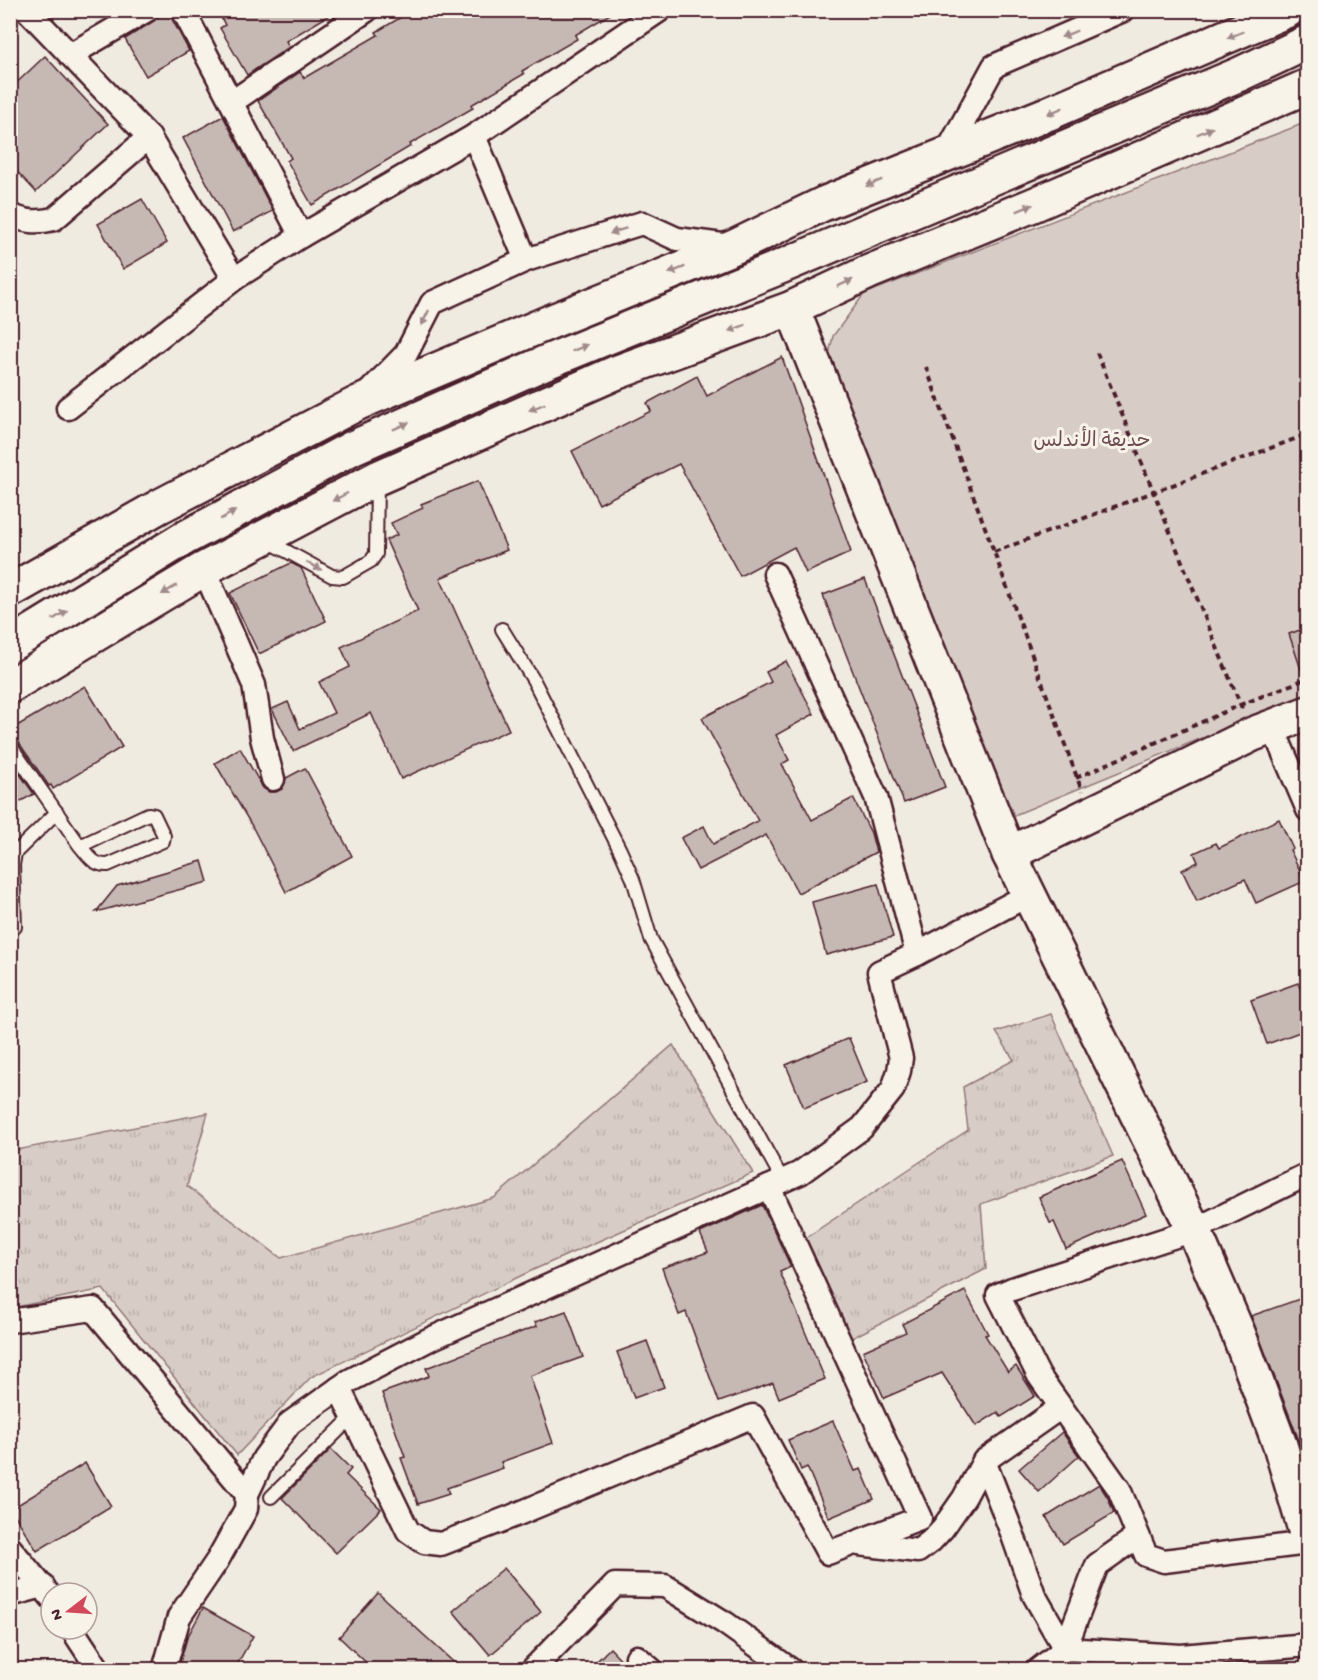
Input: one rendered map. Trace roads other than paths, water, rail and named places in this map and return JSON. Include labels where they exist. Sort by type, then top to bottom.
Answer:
[{"type":"street","points":[[27,10],[149,137],[234,279]]},
{"type":"street","points":[[69,55],[112,19],[147,10]]},
{"type":"street","points":[[183,10],[301,236]]},
{"type":"street","points":[[232,102],[367,10]]},
{"type":"street","points":[[68,408],[234,279],[301,236],[474,136],[660,10]]},
{"type":"street","points":[[946,154],[994,66],[1123,10]]},
{"type":"street","points":[[10,591],[160,506],[358,404],[561,317],[734,247],[823,204],[1047,114],[1288,10]]},
{"type":"street","points":[[10,645],[183,539],[352,448],[544,363],[774,270],[1240,74],[1308,42]]},
{"type":"street","points":[[10,686],[204,569],[377,478],[615,373],[792,308],[869,272],[1033,205],[1308,86]]},
{"type":"street","points":[[474,136],[526,260]]},
{"type":"street","points":[[10,214],[26,221],[40,222],[54,219],[149,137]]},
{"type":"street","points":[[358,404],[406,354],[432,303],[526,260],[642,223],[677,239],[734,247]]},
{"type":"street","points":[[655,358],[774,270]]},
{"type":"street","points":[[792,308],[1009,854],[1194,1230],[1239,1335],[1280,1445],[1308,1541],[1164,1561],[1146,1554],[1119,1489],[1039,1377],[998,1295],[1194,1230],[1308,1174]]},
{"type":"street","points":[[204,569],[254,685],[262,738],[273,779]]},
{"type":"street","points":[[775,574],[876,797],[917,954]]},
{"type":"street","points":[[1009,854],[1091,813],[1255,722],[1308,713]]},
{"type":"street","points":[[1255,722],[1308,810]]},
{"type":"street","points":[[164,1670],[179,1617],[217,1561],[246,1509],[247,1494],[264,1458],[290,1423],[349,1381],[428,1340],[800,1173],[862,1128],[893,1089],[901,1058],[879,972],[1029,895]]},
{"type":"street","points":[[339,1388],[408,1531],[424,1542],[441,1544],[753,1416],[828,1553],[920,1518],[776,1184]]},
{"type":"street","points":[[10,1322],[93,1309],[247,1494]]},
{"type":"street","points":[[854,1543],[918,1551],[943,1528],[964,1498],[984,1461],[1061,1407]]},
{"type":"street","points":[[984,1461],[1034,1595],[1066,1659]]},
{"type":"street","points":[[1066,1659],[1097,1565],[1138,1536]]},
{"type":"street","points":[[10,1548],[39,1582]]},
{"type":"street","points":[[532,1670],[615,1585],[665,1586],[725,1623],[791,1670]]},
{"type":"street","points":[[10,1595],[39,1593]]},
{"type":"street","points":[[80,1641],[99,1670]]},
{"type":"street","points":[[1038,1670],[1066,1659],[1183,1663],[1308,1645]]},
{"type":"lane","points":[[262,538],[332,576],[343,577],[370,561],[376,554],[377,478]]},
{"type":"lane","points":[[502,629],[534,681],[620,850],[633,879],[651,939],[776,1184]]},
{"type":"lane","points":[[10,745],[80,846],[99,866],[108,865],[163,841],[164,836],[154,814],[148,814],[80,846]]},
{"type":"lane","points":[[15,927],[12,865],[15,853],[57,812]]},
{"type":"lane","points":[[272,1497],[353,1416]]},
{"type":"park label","name":"حديقة الأندلس","points":[[1092,439]]}]
